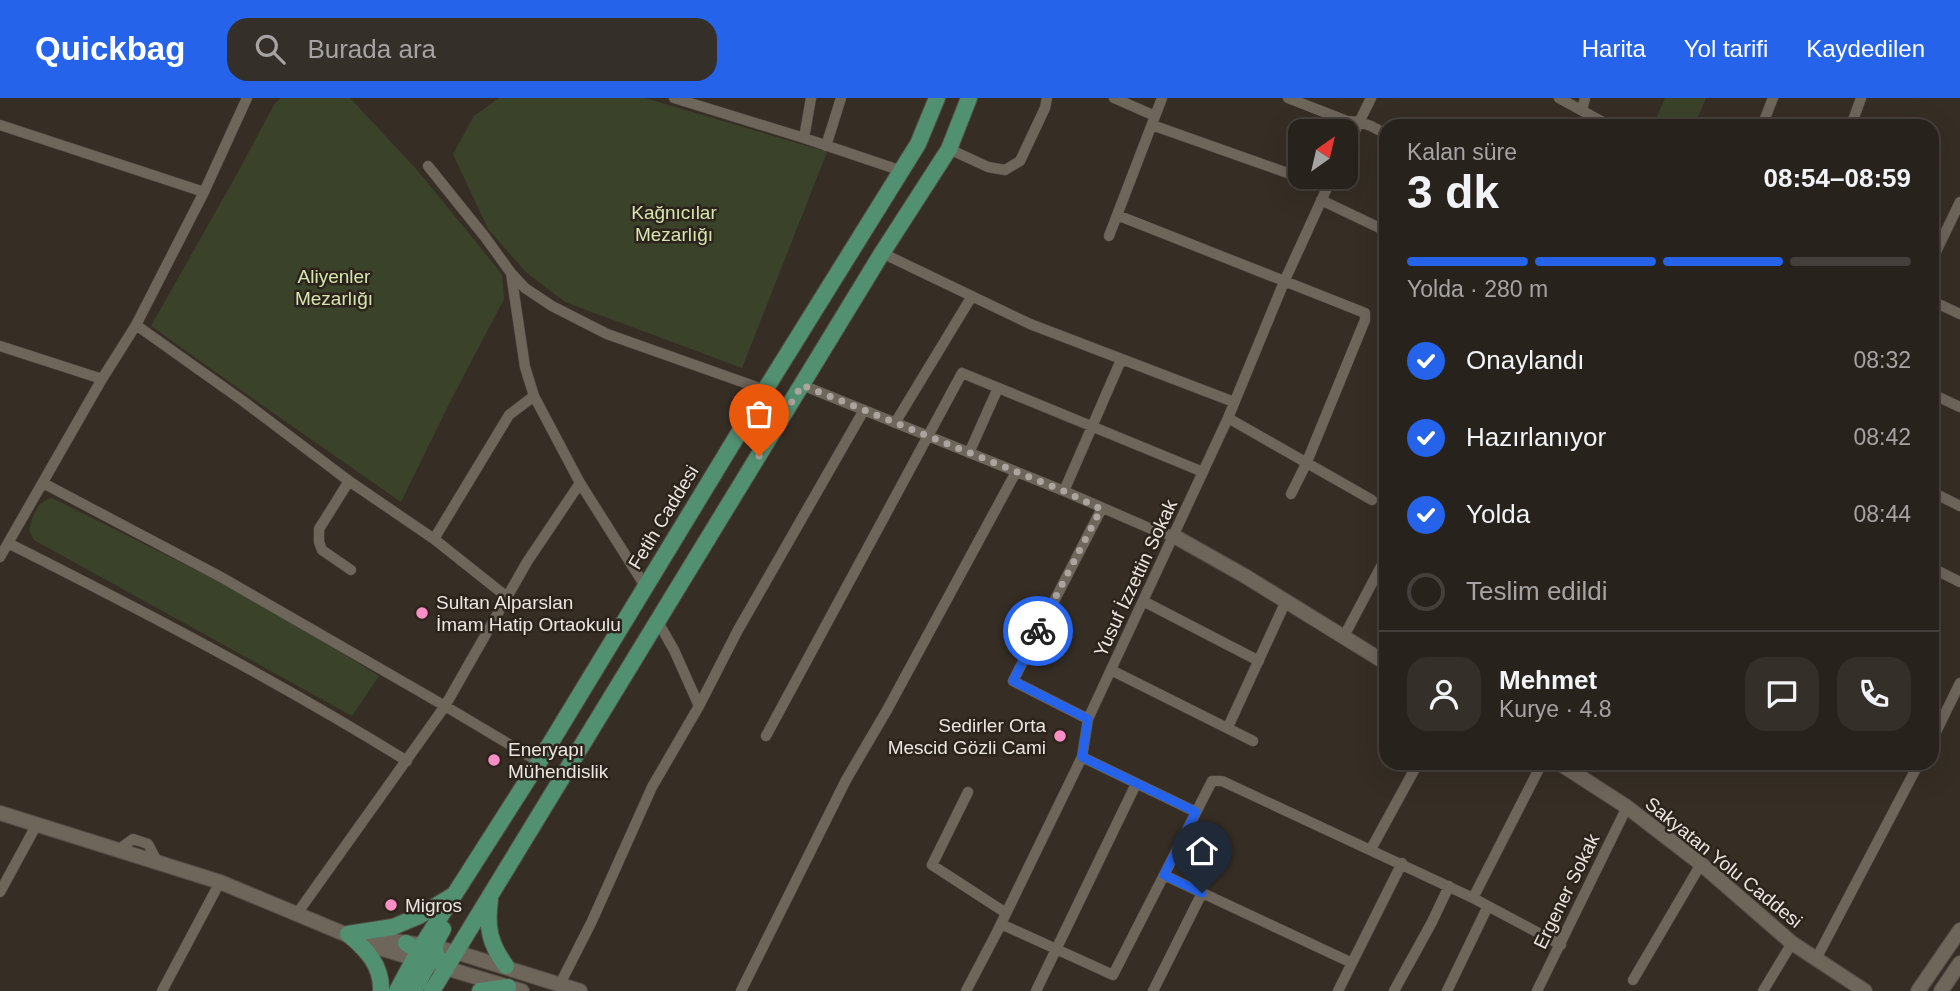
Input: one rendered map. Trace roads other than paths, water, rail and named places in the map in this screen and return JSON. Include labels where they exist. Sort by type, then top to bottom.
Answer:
[{"type":"main road","name":"Fetih Caddesi","points":[[397,991],[902,171],[918,144],[937,98]]},
{"type":"main road","points":[[432,991],[882,253],[949,149],[969,98]]},
{"type":"main road","points":[[414,991],[421,951],[438,938],[475,874],[484,849]]},
{"type":"main road","points":[[348,934],[393,927],[419,916],[454,895]]},
{"type":"main road","points":[[490,895],[489,934],[506,966]]},
{"type":"main road","points":[[348,934],[365,948],[376,964],[381,991]]},
{"type":"main road","points":[[421,951],[435,956],[446,969]]},
{"type":"main road","points":[[480,991],[515,989]]},
{"type":"street","points":[[0,557],[102,379],[136,326],[204,192],[247,98]]},
{"type":"street","points":[[804,138],[811,98]]},
{"type":"street","points":[[826,146],[841,98]]},
{"type":"street","points":[[949,149],[988,167],[1004,170],[1020,161],[1045,108],[1047,98]]},
{"type":"street","points":[[1114,98],[1154,121],[1288,172]]},
{"type":"street","points":[[1109,236],[1162,98]]},
{"type":"street","points":[[1288,98],[1379,130]]},
{"type":"street","points":[[1359,122],[1371,98]]},
{"type":"street","points":[[1559,98],[1598,119]]},
{"type":"street","points":[[1582,110],[1585,98]]},
{"type":"street","points":[[1765,119],[1773,98]]},
{"type":"street","points":[[1854,119],[1861,98]]},
{"type":"street","points":[[681,99],[902,171]]},
{"type":"street","points":[[0,125],[204,192]]},
{"type":"street","points":[[428,166],[511,273],[525,288],[552,306],[607,334],[765,390]]},
{"type":"street","name":"Yusuf İzzettin Sokak","points":[[966,991],[1082,757],[1088,719],[1228,418],[1326,189]]},
{"type":"street","points":[[1321,200],[1379,228]]},
{"type":"street","points":[[1939,246],[1960,202]]},
{"type":"street","points":[[1117,215],[1365,313],[1365,320],[1291,494]]},
{"type":"street","points":[[882,253],[1030,324],[1234,402]]},
{"type":"street","points":[[511,273],[525,367],[534,396],[580,483],[645,586]]},
{"type":"street","points":[[895,423],[972,296]]},
{"type":"street","points":[[1939,304],[1960,314]]},
{"type":"street","points":[[136,326],[434,540],[507,597]]},
{"type":"street","points":[[0,346],[102,379]]},
{"type":"street","points":[[1064,491],[1121,360]]},
{"type":"street","points":[[766,736],[962,373],[1203,472]]},
{"type":"street","points":[[802,385],[1193,545],[1379,659]]},
{"type":"street","points":[[969,453],[998,388]]},
{"type":"street","points":[[434,540],[509,415],[534,396]]},
{"type":"street","points":[[1939,397],[1960,407]]},
{"type":"street","points":[[560,984],[652,787],[864,410]]},
{"type":"street","points":[[1228,418],[1372,500]]},
{"type":"street","points":[[741,991],[846,780],[1016,472]]},
{"type":"street","points":[[349,481],[319,529],[319,542],[322,550],[351,570]]},
{"type":"street","points":[[43,483],[221,577],[539,762]]},
{"type":"street","points":[[296,915],[445,706],[527,562],[580,483]]},
{"type":"street","points":[[1939,496],[1960,506]]},
{"type":"street","points":[[1088,719],[1013,681],[1101,509]]},
{"type":"street","points":[[8,543],[143,610],[343,721],[407,761]]},
{"type":"street","points":[[1343,638],[1379,570]]},
{"type":"street","points":[[1939,572],[1960,582]]},
{"type":"street","points":[[1143,601],[1259,661]]},
{"type":"street","points":[[1228,727],[1286,601]]},
{"type":"street","points":[[658,622],[699,705]]},
{"type":"street","points":[[1111,670],[1252,741]]},
{"type":"street","points":[[1939,726],[1960,683]]},
{"type":"street","points":[[1082,757],[1196,812]]},
{"type":"street","points":[[1371,849],[1414,770]]},
{"type":"street","points":[[1473,898],[1538,770]]},
{"type":"street","name":"Sakyatan Yolu Caddesi","points":[[1570,770],[1627,807],[1701,864],[1792,943],[1865,991]]},
{"type":"street","points":[[1816,959],[1915,770]]},
{"type":"street","points":[[1000,924],[1113,975],[1212,781],[1222,781],[1402,863],[1561,945]]},
{"type":"street","points":[[1036,991],[1136,784]]},
{"type":"street","points":[[968,792],[932,865],[1006,913]]},
{"type":"street","name":"Ergener Sokak","points":[[1537,991],[1627,807]]},
{"type":"street","points":[[0,813],[220,881],[376,947],[456,952],[580,991]]},
{"type":"street","points":[[0,892],[37,824]]},
{"type":"street","points":[[1338,991],[1402,863]]},
{"type":"street","points":[[1633,980],[1701,864]]},
{"type":"street","points":[[1164,875],[1352,963]]},
{"type":"street","points":[[162,991],[220,881]]},
{"type":"street","points":[[1394,991],[1449,886]]},
{"type":"street","points":[[1153,991],[1202,893]]},
{"type":"street","points":[[1447,991],[1488,906]]},
{"type":"street","points":[[1918,991],[1960,930]]},
{"type":"street","points":[[1763,991],[1792,943]]},
{"type":"street","points":[[1941,991],[1960,963]]},
{"type":"street","points":[[446,969],[515,989]]},
{"type":"place","name":"Sultan Alparslan İmam Hatip Ortaokulu","points":[[422,613]]},
{"type":"place","name":"Sedirler Orta Mescid Gözli Cami","points":[[1060,736]]},
{"type":"place","name":"Eneryapı Mühendislik","points":[[494,760]]},
{"type":"place","name":"Migros","points":[[391,905]]},
{"type":"park label","name":"Kağnıcılar Mezarlığı","points":[[674,223]]},
{"type":"park label","name":"Aliyenler Mezarlığı","points":[[334,287]]}]
